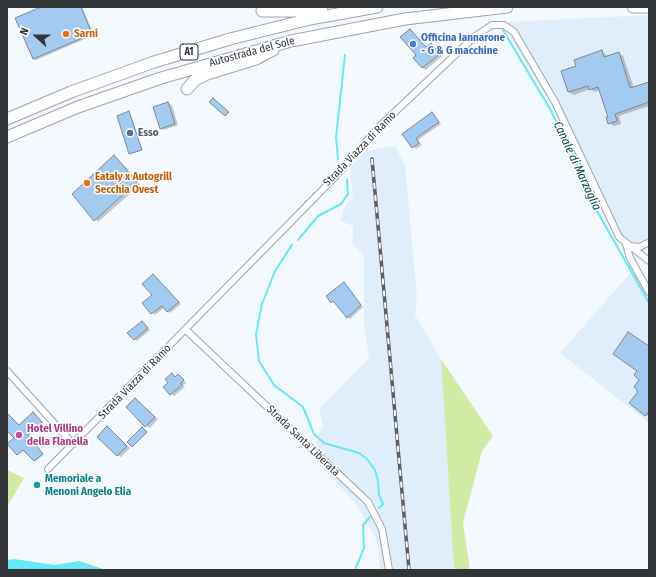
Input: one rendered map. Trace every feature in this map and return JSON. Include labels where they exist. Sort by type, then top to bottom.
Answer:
[{"type":"highway","points":[[262,11],[291,12],[322,7]]},
{"type":"highway","name":"Autostrada del Sole","points":[[7,119],[71,92],[154,62],[271,28],[377,7]]},
{"type":"highway","name":"Autostrada del Sole","points":[[7,137],[78,107],[161,78],[291,41],[405,19],[507,7]]},
{"type":"highway","points":[[633,7],[649,7]]},
{"type":"highway","points":[[187,88],[195,80],[207,74],[256,59],[291,41]]},
{"type":"street","name":"Strada Viazza di Ramo","points":[[48,469],[334,178],[379,127],[474,37],[492,25],[504,25],[514,32],[555,102],[619,237],[649,261]]},
{"type":"street","points":[[626,244],[640,246],[649,242]]},
{"type":"street","name":"Strada Viazza di Ramo","points":[[626,244],[630,258],[649,292]]},
{"type":"street","name":"Strada Santa Liberata","points":[[186,330],[368,502],[382,529],[389,570]]},
{"type":"street","points":[[7,371],[73,444]]},
{"type":"shaded area","points":[[649,15],[649,225],[647,237],[636,244],[619,243],[582,170],[556,112],[505,28],[510,22]]},
{"type":"shaded area","points":[[395,146],[405,166],[417,296],[415,315],[441,359],[454,570],[380,570],[378,548],[375,537],[357,505],[311,455],[323,425],[319,409],[369,358],[364,323],[364,256],[350,241],[353,240],[353,226],[341,221],[344,208],[353,196],[350,169],[365,151]]},
{"type":"shaded area","points":[[633,270],[646,293],[649,291],[649,423],[560,353]]},
{"type":"green space","points":[[441,359],[493,436],[482,451],[463,523],[470,570],[454,570]]},
{"type":"green space","points":[[7,470],[24,478],[7,507]]},
{"type":"water","points":[[14,559],[55,565],[79,561],[106,570],[7,570],[7,560]]},
{"type":"building","points":[[41,7],[81,7],[92,34],[33,59],[15,18]]},
{"type":"building","points":[[410,29],[426,47],[431,43],[440,54],[422,68],[413,58],[416,55],[400,37]]},
{"type":"building","points":[[602,50],[604,57],[619,52],[630,88],[649,82],[649,102],[615,114],[617,121],[608,124],[606,117],[608,117],[598,87],[589,90],[588,86],[568,92],[561,71],[576,66],[574,60]]},
{"type":"building","points":[[213,98],[229,112],[225,116],[209,102]]},
{"type":"building","points":[[168,102],[175,124],[160,129],[153,107]]},
{"type":"building","points":[[129,111],[142,150],[129,154],[117,116]]},
{"type":"building","points":[[432,112],[439,122],[416,138],[419,143],[412,148],[402,134]]},
{"type":"building","points":[[114,155],[137,182],[94,221],[72,194]]},
{"type":"building","points":[[153,274],[179,302],[167,312],[162,306],[151,314],[142,303],[152,295],[142,284]]},
{"type":"building","points":[[344,282],[361,305],[347,318],[333,301],[331,303],[326,296]]},
{"type":"building","points":[[142,321],[148,328],[134,340],[127,333]]},
{"type":"building","points":[[628,332],[649,346],[649,411],[645,416],[629,403],[637,393],[637,390],[634,387],[639,380],[634,375],[637,371],[613,354]]},
{"type":"building","points":[[172,373],[175,377],[178,374],[184,380],[181,383],[182,385],[170,395],[163,387],[168,383],[165,379]]},
{"type":"building","points":[[135,398],[155,417],[145,427],[126,407]]},
{"type":"building","points":[[33,412],[42,422],[28,435],[43,454],[34,461],[23,450],[17,455],[7,444],[14,438],[7,431],[7,413],[19,425]]},
{"type":"building","points":[[107,426],[127,446],[117,456],[97,437]]},
{"type":"building","points":[[142,427],[147,432],[132,447],[127,442]]},
{"type":"waterway","name":"Canale di Marzaglia","points":[[503,30],[550,109],[574,157],[588,195],[649,303]]},
{"type":"waterway","points":[[338,159],[336,137],[345,55]]},
{"type":"waterway","points":[[298,240],[318,216],[341,204],[348,194],[347,180]]},
{"type":"waterway","points":[[292,245],[275,271],[262,304],[256,334],[259,361],[274,385],[303,407],[314,434],[324,443],[359,453],[367,459],[375,470],[378,481],[379,495],[383,504],[379,508]]},
{"type":"waterway","points":[[355,570],[364,548],[363,525],[370,517]]},
{"type":"railway","points":[[372,159],[409,570]]},
{"type":"place","name":"Sarni","points":[[66,34]]},
{"type":"place","name":"Officina Iannarone - G & G macchine","points":[[413,44]]},
{"type":"place","name":"Esso","points":[[130,133]]},
{"type":"place","name":"Eataly x Autogrill Secchia Ovest","points":[[87,183]]},
{"type":"place","name":"Hotel Villino della Flanella","points":[[19,435]]},
{"type":"place","name":"Memoriale a Menoni Angelo Elia","points":[[37,485]]}]
